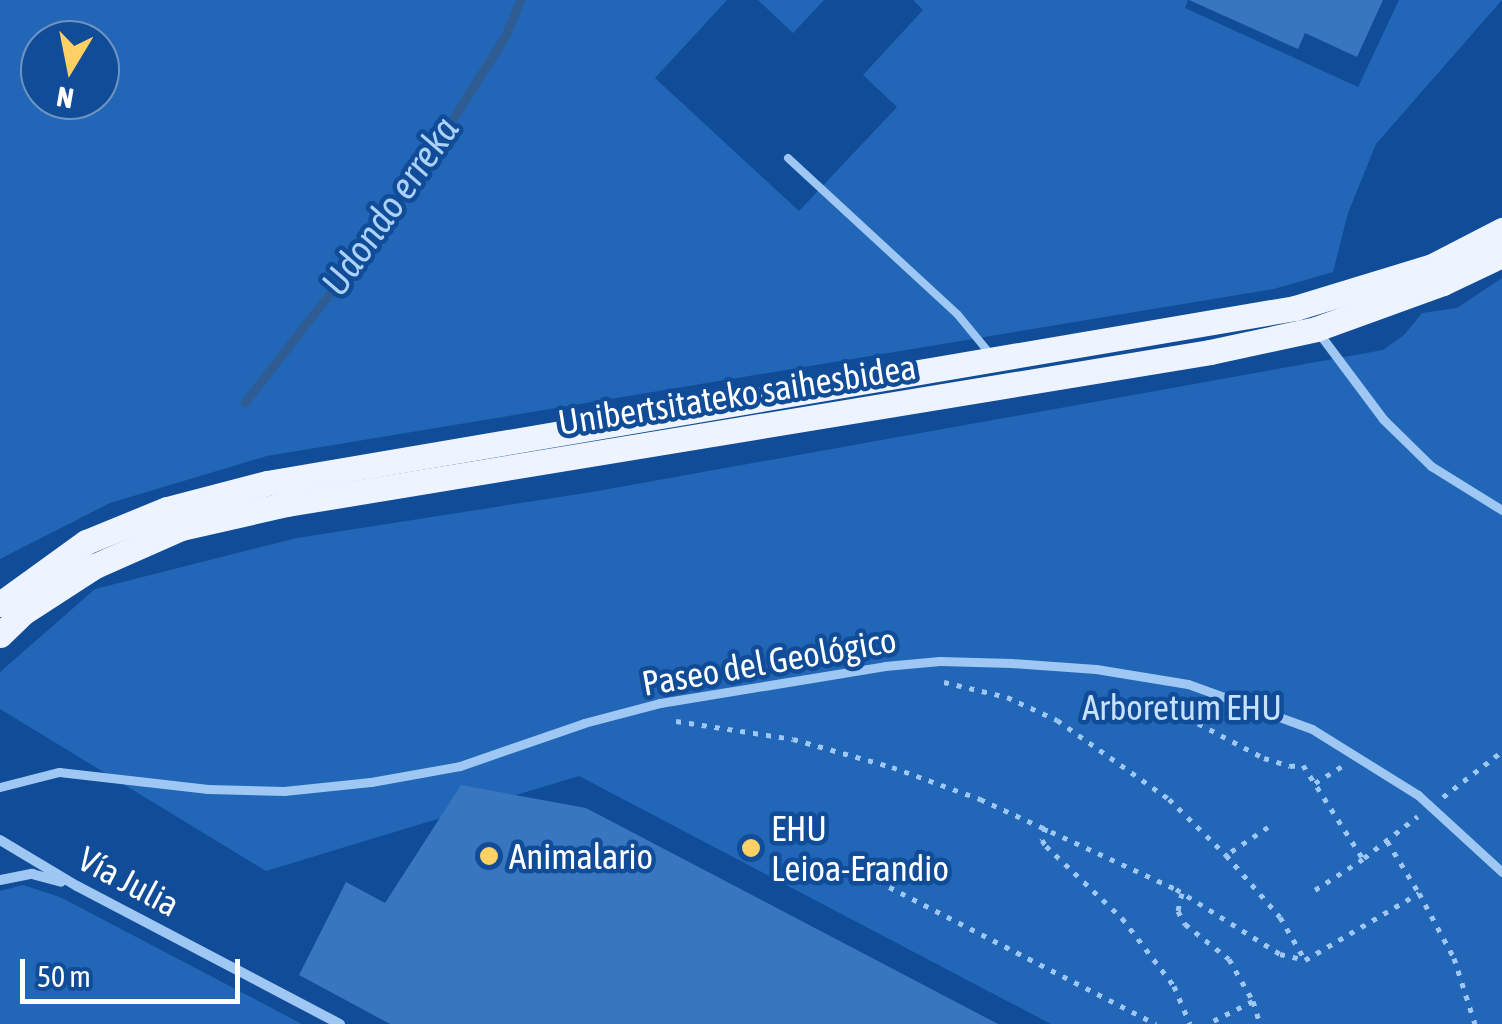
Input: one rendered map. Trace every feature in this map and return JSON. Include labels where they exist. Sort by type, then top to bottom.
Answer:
[{"type":"main road","name":"Unibertsitateko saihesbidea","points":[[0,604],[86,542],[167,509],[267,482],[997,362],[1295,308],[1432,266],[1502,230]]},
{"type":"main road","name":"Unibertsitateko saihesbidea","points":[[0,635],[24,612],[95,566],[198,524],[287,504],[1210,352],[1316,329],[1443,284],[1502,255]]},
{"type":"street","points":[[1316,329],[1396,432],[1431,466],[1502,510]]},
{"type":"street","name":"Paseo del Geológico","points":[[0,787],[58,772],[208,789],[284,791],[370,782],[460,766],[584,723],[660,703],[885,666],[940,661],[1011,663],[1096,669],[1188,684],[1312,728],[1418,795],[1502,872]]},
{"type":"street","name":"Vía Julia","points":[[0,840],[77,886],[340,1024]]},
{"type":"street","points":[[0,880],[32,874],[77,886]]},
{"type":"lane","points":[[788,158],[958,315],[997,362]]},
{"type":"path","points":[[930,679],[1007,696],[1057,720],[1169,799],[1280,916],[1306,960]]},
{"type":"path","points":[[1146,696],[1264,758],[1290,766],[1303,764],[1363,858]]},
{"type":"path","points":[[675,721],[792,739],[892,767],[1046,827],[1182,893],[1280,954],[1306,960],[1419,893]]},
{"type":"path","points":[[1046,827],[1042,840],[1046,846],[1095,888],[1122,918],[1174,986],[1190,1024]]},
{"type":"path","points":[[1226,855],[1268,827]]},
{"type":"path","points":[[1310,893],[1387,840],[1454,958],[1475,1024]]},
{"type":"path","points":[[866,875],[1156,1024]]},
{"type":"path","points":[[1182,893],[1178,912],[1185,924],[1229,959],[1253,1001],[1260,1024]]},
{"type":"path","points":[[1206,1024],[1253,1001]]},
{"type":"green space","points":[[0,0],[727,0],[655,78],[799,211],[897,107],[863,75],[923,10],[913,0],[1188,0],[1185,8],[1358,87],[1399,0],[1502,0],[1376,144],[1348,213],[1333,272],[1274,289],[267,456],[110,503],[0,559]]},
{"type":"green space","points":[[758,0],[824,0],[793,33]]},
{"type":"green space","name":"Arboretum EHU","points":[[1502,278],[1502,1024],[1051,1024],[579,776],[266,871],[0,709],[0,672],[95,589],[297,538],[592,492],[1383,350],[1404,335],[1422,313],[1457,308]]},
{"type":"green space","points":[[23,885],[60,897],[302,1024],[0,1024],[0,891]]},
{"type":"building","points":[[1189,0],[1383,0],[1357,57],[1305,33],[1298,49]]},
{"type":"building","points":[[461,785],[586,808],[998,1024],[390,1024],[299,975],[346,882],[385,903]]},
{"type":"waterway","name":"Udondo erreka","points":[[245,402],[397,207],[505,36],[520,0]]},
{"type":"place","name":"EHU Leioa-Erandio","points":[[751,848]]},
{"type":"place","name":"Animalario","points":[[489,856]]}]
